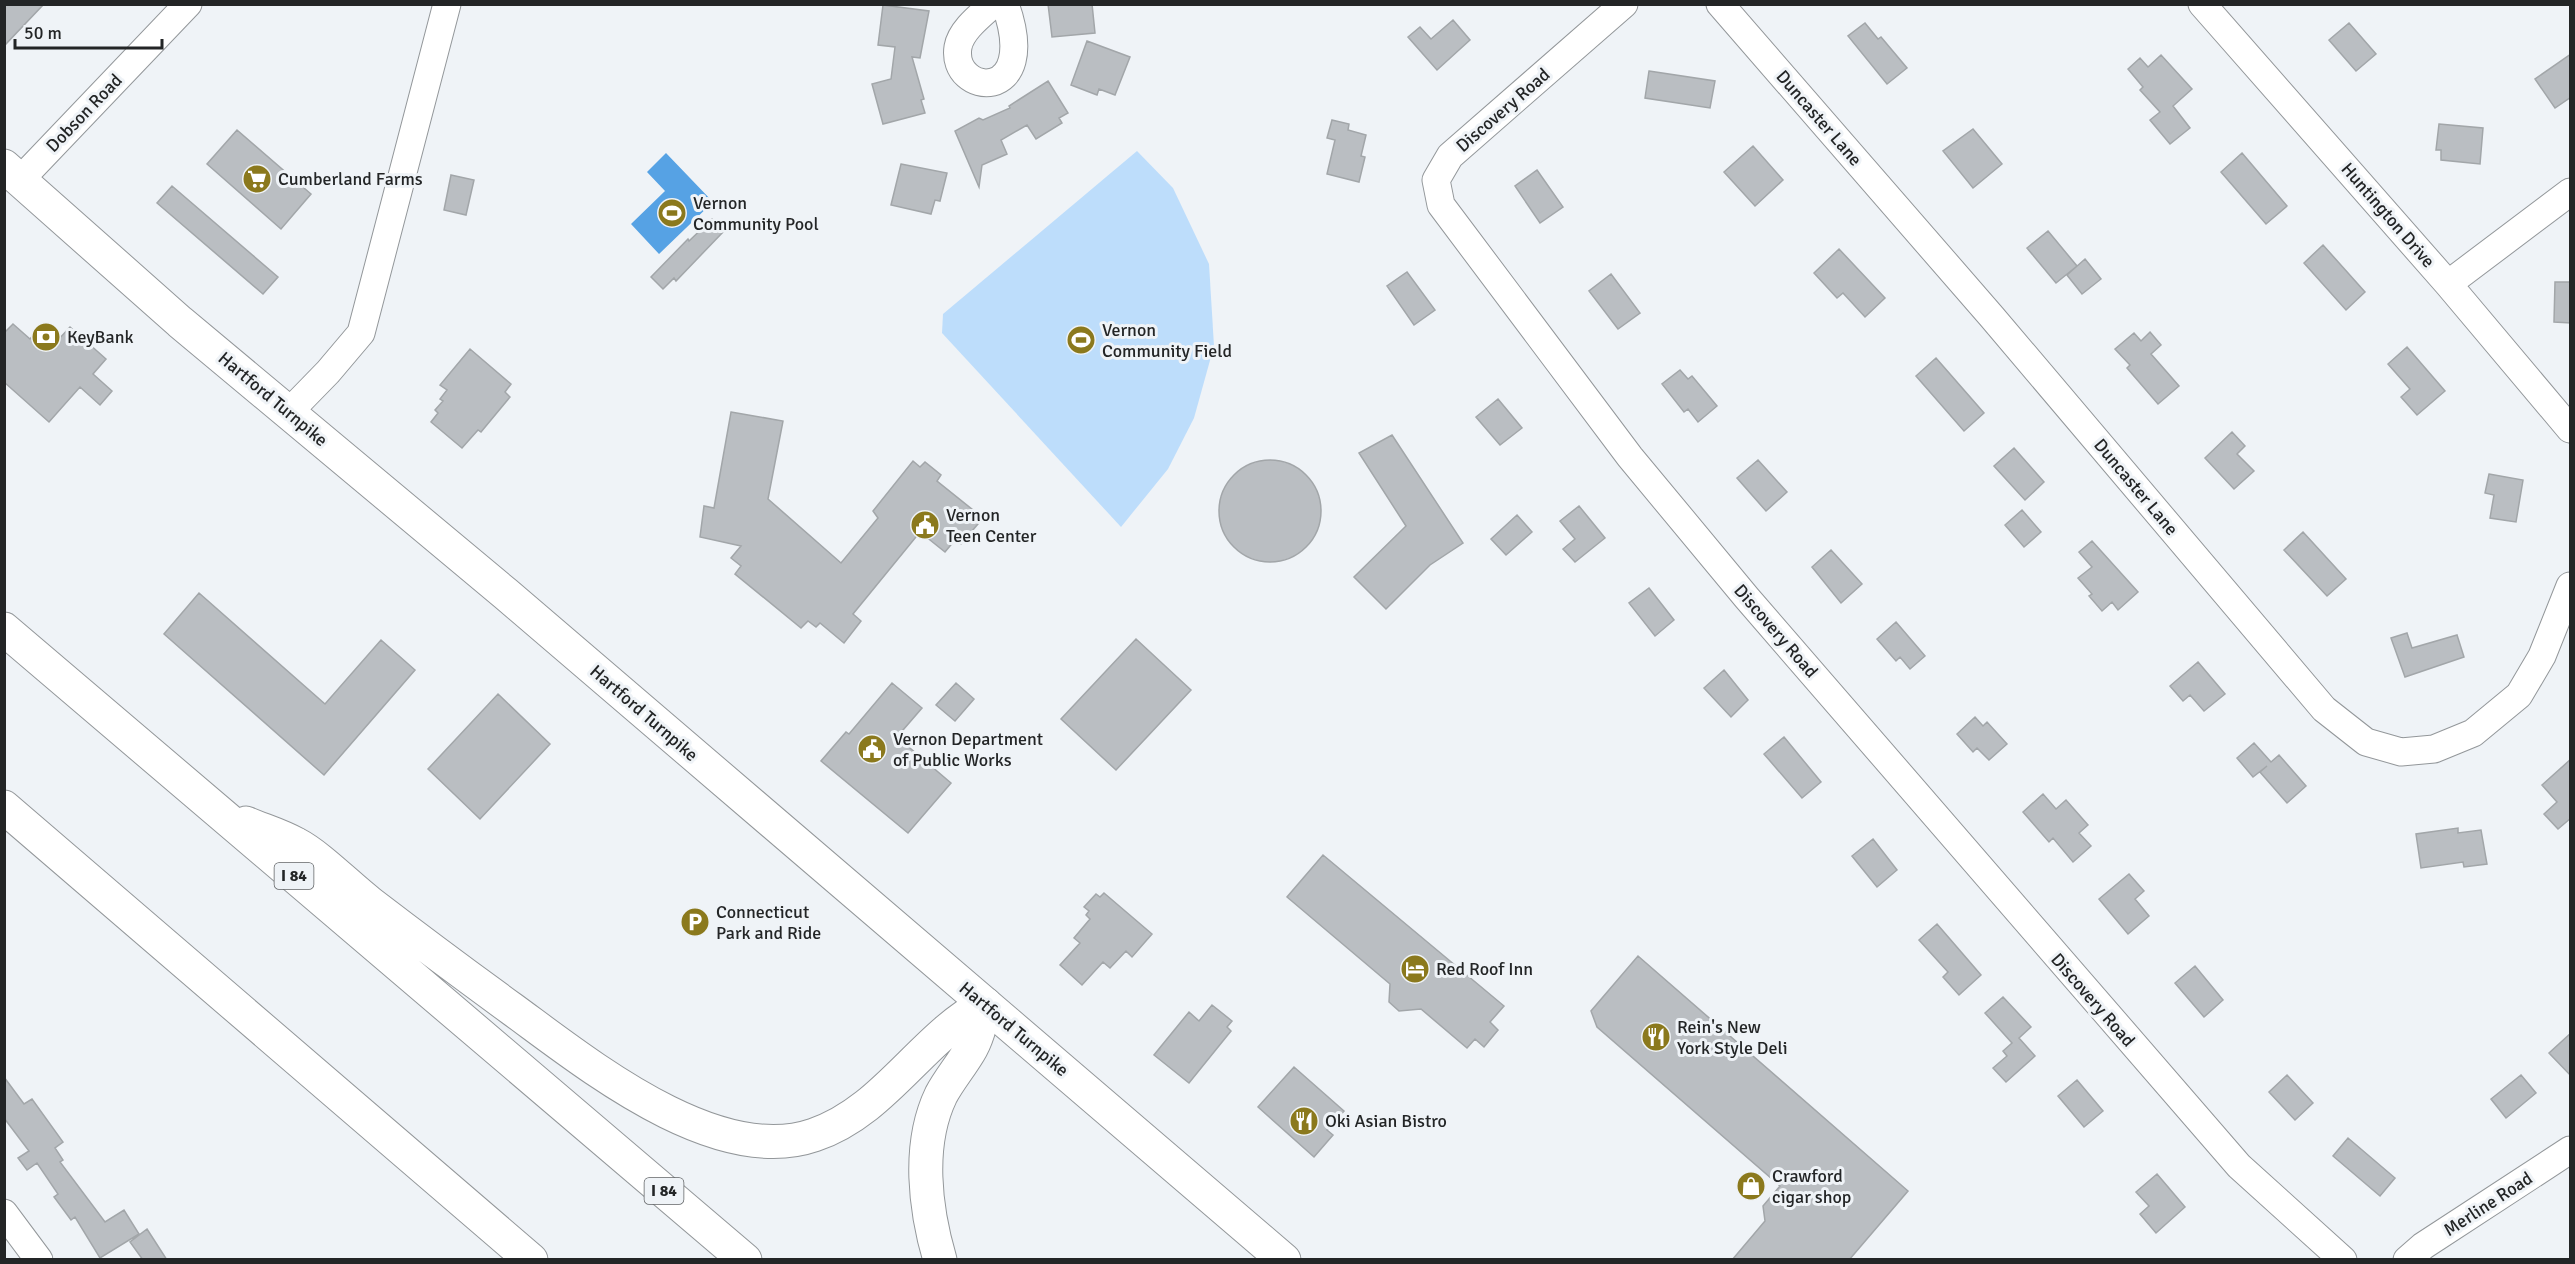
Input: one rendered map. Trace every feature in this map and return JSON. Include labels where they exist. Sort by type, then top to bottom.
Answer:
[{"type":"main road","name":"Hartford Turnpike","points":[[10,180],[506,594],[1284,1260]]},
{"type":"main road","name":"I 84","points":[[4,629],[745,1260]]},
{"type":"main road","points":[[217,811],[297,844],[443,958],[633,1093],[688,1122],[738,1137],[764,1142],[788,1141],[812,1136],[835,1126],[886,1089],[948,1027],[985,1004]]},
{"type":"main road","points":[[11,816],[531,1260]]},
{"type":"main road","points":[[940,1260],[931,1228],[927,1196],[928,1137],[941,1096],[976,1039],[985,1004]]},
{"type":"street","name":"Dobson Road","points":[[10,180],[188,4]]},
{"type":"street","points":[[289,412],[328,372],[361,333],[447,4]]},
{"type":"street","points":[[993,4],[965,32],[958,46],[963,70],[975,81],[986,85],[997,82],[1013,65],[1015,45],[1005,4]]},
{"type":"street","name":"Discovery Road","points":[[1624,4],[1450,156],[1436,180],[1441,205],[1630,458],[1754,606],[2239,1167],[2336,1252]]},
{"type":"street","name":"Duncaster Lane","points":[[1720,4],[1992,317],[2324,710],[2366,742],[2401,752],[2434,749],[2473,733],[2519,695],[2542,656],[2571,586]]},
{"type":"street","name":"Huntington Drive","points":[[2202,4],[2448,284],[2571,429]]},
{"type":"street","points":[[2448,284],[2571,192]]},
{"type":"street","name":"Merline Road","points":[[2407,1260],[2571,1150]]},
{"type":"street","points":[[4,1213],[39,1260]]},
{"type":"shaded area","name":"Vernon Community Field","points":[[1137,151],[1173,188],[1209,264],[1214,346],[1194,418],[1168,469],[1121,527],[942,333],[943,314]]},
{"type":"water","name":"Vernon Community Pool","points":[[666,153],[713,202],[659,254],[631,224],[665,191],[647,172]]},
{"type":"building","points":[[4,4],[44,4],[4,46]]},
{"type":"building","points":[[1048,4],[1092,4],[1095,33],[1052,37]]},
{"type":"building","points":[[883,5],[929,11],[920,58],[912,57],[924,99],[921,100],[925,113],[883,124],[872,84],[891,79],[895,47],[878,45]]},
{"type":"building","points":[[1453,20],[1470,40],[1437,70],[1408,37],[1420,27],[1431,39]]},
{"type":"building","points":[[1865,23],[1878,39],[1881,37],[1907,68],[1887,84],[1848,36]]},
{"type":"building","points":[[2349,23],[2376,54],[2356,71],[2329,40]]},
{"type":"building","points":[[1087,41],[1130,57],[1115,95],[1099,89],[1097,95],[1071,85]]},
{"type":"building","points":[[2571,54],[2571,97],[2555,108],[2535,79]]},
{"type":"building","points":[[2161,55],[2192,89],[2173,106],[2190,128],[2170,144],[2150,120],[2160,112],[2140,90],[2143,87],[2128,69],[2140,58],[2148,67]]},
{"type":"building","points":[[1649,71],[1715,81],[1710,108],[1645,98]]},
{"type":"building","points":[[1048,81],[1068,113],[1059,118],[1062,123],[1036,139],[1027,125],[1001,140],[1007,154],[982,165],[979,187],[955,131],[979,118],[983,120],[1010,108],[1009,106]]},
{"type":"building","points":[[1332,120],[1349,124],[1348,130],[1366,135],[1361,156],[1365,157],[1359,182],[1327,174],[1335,140],[1327,138]]},
{"type":"building","points":[[2439,124],[2483,128],[2480,164],[2441,160],[2441,150],[2436,150]]},
{"type":"building","points":[[1973,129],[2002,164],[1973,188],[1943,151]]},
{"type":"building","points":[[237,130],[311,194],[281,229],[207,164]]},
{"type":"building","points":[[1753,146],[1783,180],[1755,206],[1724,172]]},
{"type":"building","points":[[2242,153],[2287,206],[2266,224],[2221,172]]},
{"type":"building","points":[[901,164],[947,173],[940,201],[935,200],[931,214],[891,205]]},
{"type":"building","points":[[1537,170],[1563,207],[1540,223],[1515,186]]},
{"type":"building","points":[[451,175],[474,180],[466,215],[444,210]]},
{"type":"building","points":[[172,186],[278,277],[263,294],[157,203]]},
{"type":"building","points":[[712,219],[724,231],[676,281],[674,278],[663,289],[651,277],[688,239],[689,241]]},
{"type":"building","points":[[2048,231],[2077,266],[2056,283],[2027,248]]},
{"type":"building","points":[[2323,245],[2365,292],[2346,310],[2304,263]]},
{"type":"building","points":[[1839,249],[1885,298],[1865,317],[1843,293],[1837,298],[1814,273]]},
{"type":"building","points":[[2085,259],[2101,279],[2082,294],[2067,275]]},
{"type":"building","points":[[1407,272],[1435,310],[1414,325],[1387,286]]},
{"type":"building","points":[[1611,274],[1640,313],[1618,329],[1589,291]]},
{"type":"building","points":[[2555,282],[2571,282],[2571,323],[2554,322]]},
{"type":"building","points":[[13,324],[30,339],[42,325],[58,340],[70,327],[106,359],[93,374],[112,391],[100,405],[80,387],[49,422],[4,382],[4,333]]},
{"type":"building","points":[[2150,332],[2161,345],[2151,354],[2179,386],[2158,404],[2127,368],[2130,365],[2115,349],[2134,333],[2141,341]]},
{"type":"building","points":[[2407,347],[2445,391],[2417,415],[2401,397],[2410,389],[2388,364]]},
{"type":"building","points":[[470,349],[511,384],[505,392],[510,397],[481,432],[478,430],[462,448],[431,422],[438,413],[435,410],[443,401],[440,399],[447,390],[440,385]]},
{"type":"building","points":[[1936,358],[1984,413],[1964,431],[1916,376]]},
{"type":"building","points":[[1680,370],[1688,379],[1692,376],[1717,406],[1698,422],[1688,409],[1684,412],[1662,384]]},
{"type":"building","points":[[1498,399],[1522,428],[1500,445],[1476,417]]},
{"type":"building","name":"Vernon Teen Center","points":[[731,412],[783,421],[768,499],[841,563],[878,518],[873,511],[913,461],[920,467],[925,462],[941,475],[937,481],[983,518],[961,544],[955,540],[945,552],[920,532],[853,614],[861,621],[844,643],[820,623],[816,627],[808,621],[801,628],[735,574],[741,566],[731,558],[741,546],[700,537],[704,506],[714,508]]},
{"type":"building","points":[[2232,432],[2245,446],[2237,454],[2254,471],[2234,489],[2205,458]]},
{"type":"building","points":[[1392,435],[1463,543],[1430,565],[1386,609],[1354,577],[1406,526],[1359,453]]},
{"type":"building","points":[[2014,448],[2044,482],[2025,500],[1994,466]]},
{"type":"building","points":[[1270,460],[1289,464],[1306,475],[1317,492],[1321,511],[1317,530],[1306,547],[1289,558],[1270,562],[1251,558],[1234,547],[1223,530],[1219,511],[1223,492],[1234,475],[1251,464]]},
{"type":"building","points":[[1758,460],[1787,492],[1766,511],[1737,478]]},
{"type":"building","points":[[2489,474],[2523,480],[2516,522],[2490,518],[2494,495],[2485,493]]},
{"type":"building","points":[[1579,506],[1605,538],[1575,562],[1563,549],[1575,539],[1560,521]]},
{"type":"building","points":[[2022,510],[2041,532],[2024,547],[2005,525]]},
{"type":"building","points":[[1517,515],[1532,532],[1506,555],[1491,539]]},
{"type":"building","points":[[2303,532],[2346,579],[2327,596],[2284,550]]},
{"type":"building","points":[[2092,541],[2138,592],[2118,610],[2112,602],[2102,611],[2089,596],[2092,594],[2078,578],[2092,567],[2079,552]]},
{"type":"building","points":[[1831,550],[1862,584],[1841,603],[1812,567]]},
{"type":"building","points":[[1649,588],[1674,620],[1655,636],[1629,603]]},
{"type":"building","points":[[199,593],[325,704],[381,640],[415,670],[324,775],[164,634]]},
{"type":"building","points":[[1896,622],[1925,656],[1910,669],[1900,657],[1896,661],[1877,639]]},
{"type":"building","points":[[2407,633],[2412,648],[2457,635],[2464,657],[2405,677],[2391,638]]},
{"type":"building","points":[[1136,639],[1191,690],[1116,770],[1061,719]]},
{"type":"building","points":[[2198,662],[2225,694],[2204,711],[2190,695],[2183,701],[2170,686]]},
{"type":"building","points":[[1724,670],[1748,700],[1731,717],[1704,688]]},
{"type":"building","name":"Vernon Department of Public Works","points":[[892,683],[922,708],[897,737],[951,783],[908,833],[821,761],[846,732],[849,734]]},
{"type":"building","points":[[956,683],[974,699],[955,721],[936,705]]},
{"type":"building","points":[[498,694],[550,744],[480,819],[428,769]]},
{"type":"building","points":[[1975,717],[1983,726],[1987,722],[2007,744],[1989,760],[1977,748],[1973,752],[1957,734]]},
{"type":"building","points":[[1784,737],[1821,782],[1802,798],[1764,754]]},
{"type":"building","points":[[2254,743],[2271,762],[2279,755],[2306,786],[2287,803],[2260,772],[2267,766],[2253,777],[2237,758]]},
{"type":"building","points":[[2571,759],[2571,818],[2558,829],[2544,814],[2557,802],[2542,785]]},
{"type":"building","points":[[2043,794],[2056,809],[2066,800],[2088,825],[2079,833],[2091,846],[2073,862],[2053,838],[2049,842],[2023,812]]},
{"type":"building","points":[[2458,828],[2458,833],[2481,830],[2487,864],[2464,867],[2463,862],[2421,868],[2416,834]]},
{"type":"building","points":[[1873,839],[1897,870],[1877,887],[1852,856]]},
{"type":"building","name":"Red Roof Inn","points":[[1323,855],[1504,1006],[1490,1022],[1498,1030],[1484,1047],[1475,1039],[1467,1048],[1421,1009],[1399,1011],[1389,1002],[1390,984],[1287,897]]},
{"type":"building","points":[[2129,874],[2144,891],[2135,899],[2149,916],[2128,934],[2099,899]]},
{"type":"building","points":[[1104,893],[1152,934],[1132,957],[1126,951],[1110,968],[1103,962],[1082,985],[1060,965],[1080,943],[1074,938],[1090,919],[1086,915],[1089,911],[1084,907],[1096,894],[1100,897]]},
{"type":"building","points":[[1937,924],[1981,975],[1959,995],[1943,977],[1948,972],[1919,940]]},
{"type":"building","points":[[1638,956],[1908,1191],[1849,1260],[1732,1260],[1765,1221],[1763,1206],[1780,1186],[1597,1027],[1591,1011]]},
{"type":"building","points":[[2195,966],[2223,1000],[2204,1017],[2175,983]]},
{"type":"building","points":[[2003,997],[2031,1027],[2019,1038],[2035,1056],[2006,1082],[1993,1068],[2007,1056],[2003,1051],[2012,1043],[1985,1013]]},
{"type":"building","points":[[1212,1005],[1232,1021],[1227,1027],[1231,1031],[1189,1083],[1154,1055],[1189,1012],[1199,1021]]},
{"type":"building","points":[[2571,1033],[2571,1076],[2549,1053]]},
{"type":"building","name":"Oki Asian Bistro","points":[[1294,1067],[1344,1111],[1327,1130],[1333,1135],[1314,1157],[1258,1107]]},
{"type":"building","points":[[2287,1075],[2313,1103],[2295,1120],[2269,1092]]},
{"type":"building","points":[[2521,1075],[2536,1093],[2506,1118],[2491,1099]]},
{"type":"building","points":[[4,1077],[24,1104],[32,1099],[63,1142],[55,1148],[63,1160],[60,1162],[105,1222],[124,1210],[139,1234],[100,1258],[75,1217],[71,1220],[54,1197],[58,1194],[37,1163],[27,1170],[18,1158],[29,1151],[4,1118]]},
{"type":"building","points":[[2077,1080],[2103,1111],[2084,1127],[2058,1096]]},
{"type":"building","points":[[2348,1138],[2395,1178],[2380,1196],[2333,1156]]},
{"type":"building","points":[[2157,1174],[2185,1207],[2156,1233],[2140,1214],[2149,1206],[2136,1192]]},
{"type":"building","points":[[147,1229],[167,1260],[143,1260],[130,1242]]},
{"type":"place","name":"Cumberland Farms","points":[[257,179]]},
{"type":"place","name":"Vernon Community Pool","points":[[672,213]]},
{"type":"place","name":"KeyBank","points":[[46,337]]},
{"type":"place","name":"Vernon Community Field","points":[[1081,340]]},
{"type":"place","name":"Vernon Teen Center","points":[[925,525]]},
{"type":"place","name":"Vernon Department of Public Works","points":[[872,749]]},
{"type":"place","name":"Connecticut Park and Ride","points":[[695,922]]},
{"type":"place","name":"Red Roof Inn","points":[[1415,969]]},
{"type":"place","name":"Rein's New York Style Deli","points":[[1656,1037]]},
{"type":"place","name":"Oki Asian Bistro","points":[[1304,1121]]},
{"type":"place","name":"Crawford cigar shop","points":[[1751,1186]]}]
